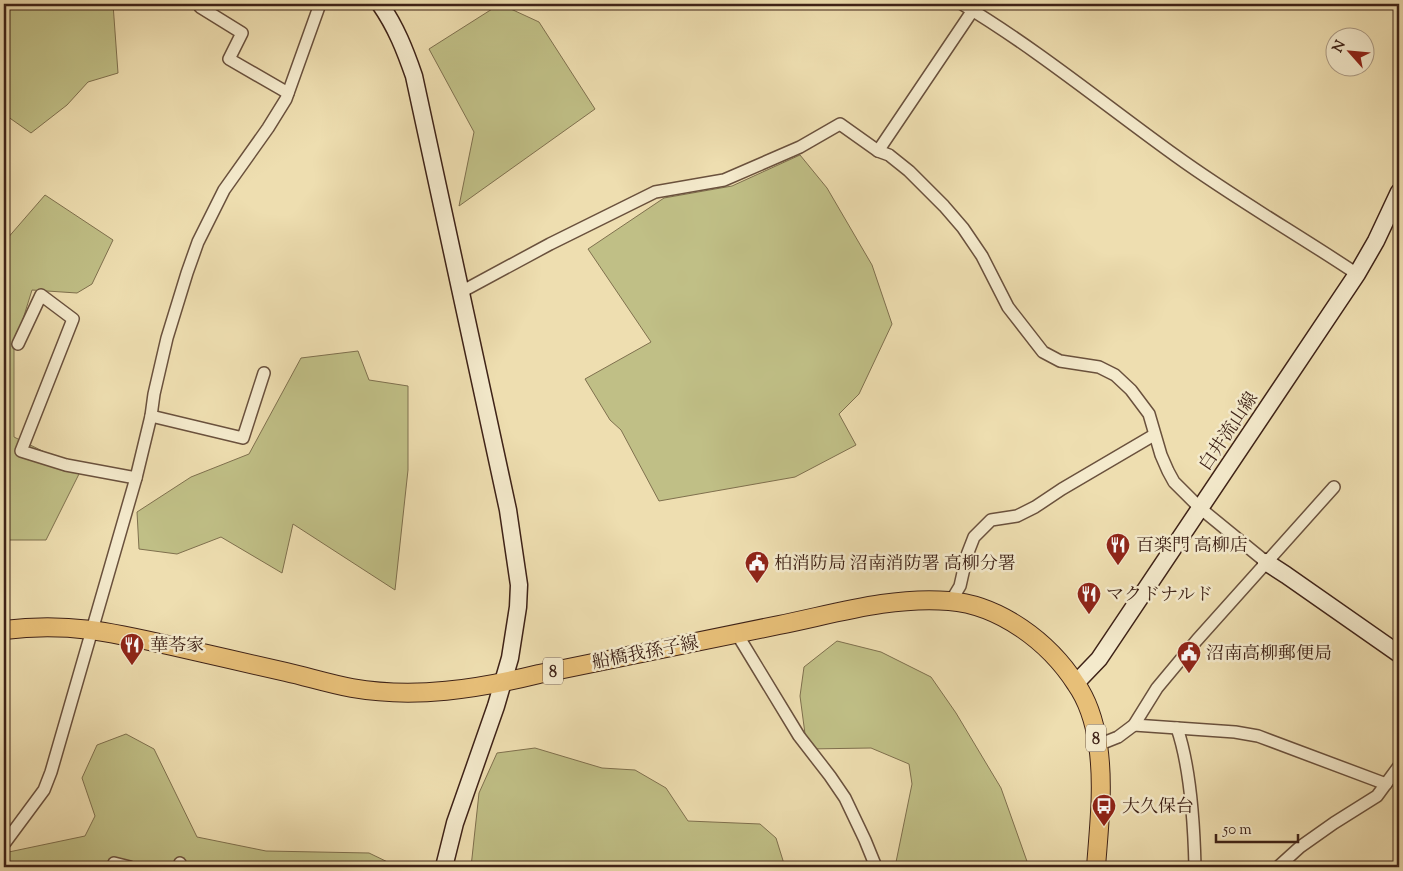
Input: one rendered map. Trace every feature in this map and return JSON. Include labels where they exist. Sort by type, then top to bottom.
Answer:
[{"type":"main road","name":"船橋我孫子線","points":[[4,630],[28,627],[91,629],[207,653],[353,688],[423,693],[503,683],[539,674],[894,603],[919,600],[951,601],[979,608],[1015,624],[1036,639],[1076,683],[1089,710],[1098,745],[1101,798],[1096,867]]},
{"type":"street","points":[[202,4],[200,7],[242,33],[229,59],[288,93]]},
{"type":"street","points":[[4,844],[44,790],[136,478],[167,338],[198,242],[224,190],[268,128],[288,93],[320,4]]},
{"type":"street","points":[[380,4],[391,19],[414,76],[508,510],[519,585],[518,607],[510,658],[455,823],[444,867]]},
{"type":"street","points":[[962,4],[1060,70],[1221,188],[1357,274]]},
{"type":"street","points":[[878,151],[973,10]]},
{"type":"street","points":[[461,292],[550,244],[655,192],[724,180],[800,146],[840,124],[878,151],[889,155],[909,171],[944,206],[982,256],[1008,307],[1043,352],[1060,361],[1099,367],[1115,376],[1131,390],[1149,414],[1154,435],[1174,482],[1200,508],[1266,562],[1286,574],[1399,654]]},
{"type":"street","name":"白井流山線","points":[[1076,683],[1099,658],[1357,274],[1376,241],[1399,192]]},
{"type":"street","points":[[18,344],[41,295],[73,318],[21,451],[66,465],[136,478]]},
{"type":"street","points":[[151,416],[243,438],[264,373]]},
{"type":"street","points":[[951,601],[960,586],[967,555],[974,537],[991,520],[1017,516],[1035,507],[1154,435]]},
{"type":"street","points":[[1098,745],[1118,737],[1134,725],[1157,688],[1334,487]]},
{"type":"street","points":[[737,634],[799,736],[845,798],[866,840],[876,867]]},
{"type":"street","points":[[1134,725],[1236,732],[1258,736],[1386,784]]},
{"type":"street","points":[[1178,728],[1183,745],[1191,800],[1195,867]]},
{"type":"street","points":[[1278,867],[1300,847],[1377,796],[1399,766]]},
{"type":"street","points":[[113,867],[114,863],[130,867]]},
{"type":"shaded area","points":[[4,4],[113,4],[118,73],[88,82],[67,105],[31,133],[4,114]]},
{"type":"shaded area","points":[[500,4],[539,22],[595,109],[459,206],[474,132],[429,49]]},
{"type":"shaded area","points":[[800,155],[827,188],[872,265],[892,324],[859,394],[839,414],[856,445],[795,477],[659,501],[621,430],[610,420],[585,379],[651,342],[588,249],[664,198],[732,186]]},
{"type":"shaded area","points":[[45,195],[113,240],[92,284],[77,293],[32,290],[14,348],[14,437],[81,470],[46,540],[4,540],[4,239],[6,240]]},
{"type":"shaded area","points":[[358,351],[369,380],[408,386],[408,470],[395,590],[293,524],[282,573],[221,537],[177,554],[139,549],[137,512],[191,477],[249,454],[301,358]]},
{"type":"shaded area","points":[[837,641],[881,652],[931,677],[956,713],[1001,788],[1029,867],[895,867],[912,784],[909,764],[871,748],[807,749],[800,696],[804,667]]},
{"type":"shaded area","points":[[126,734],[154,749],[197,837],[266,851],[369,853],[398,867],[4,867],[4,853],[85,836],[95,816],[82,778],[97,745]]},
{"type":"shaded area","points":[[535,748],[602,768],[635,770],[666,788],[688,821],[760,824],[776,838],[785,867],[471,867],[479,793],[497,753]]},
{"type":"place","name":"百楽門 高柳店","points":[[1118,566]]},
{"type":"place","name":"柏消防局 沼南消防署 高柳分署","points":[[757,584]]},
{"type":"place","name":"マクドナルド","points":[[1089,615]]},
{"type":"place","name":"華苓家","points":[[132,666]]},
{"type":"place","name":"沼南高柳郵便局","points":[[1189,674]]},
{"type":"place","name":"大久保台","points":[[1104,827]]}]
